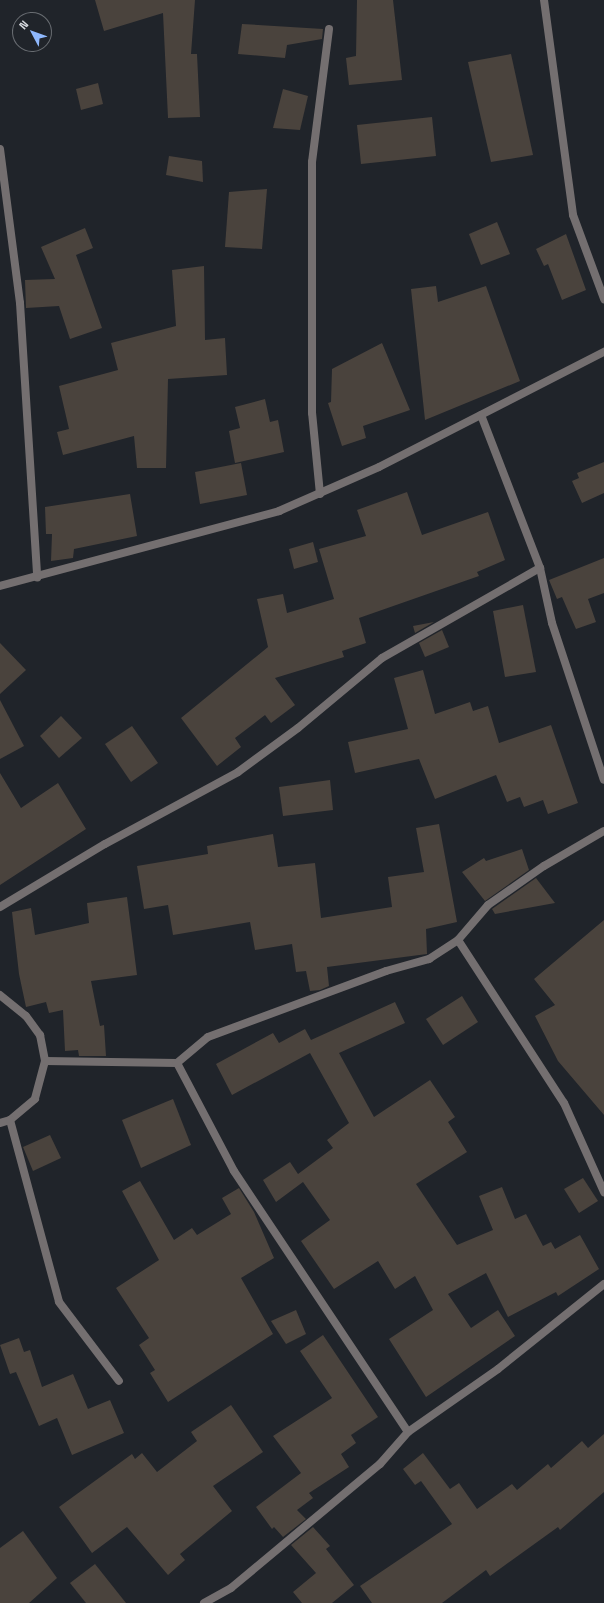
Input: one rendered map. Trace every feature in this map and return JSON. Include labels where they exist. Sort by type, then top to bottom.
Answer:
[{"type":"street","points":[[544,0],[573,215],[604,299]]},
{"type":"street","points":[[320,494],[312,413],[312,162],[329,29]]},
{"type":"street","points":[[0,150],[20,303],[37,577]]},
{"type":"street","points":[[0,586],[279,511],[320,494],[480,416],[604,352]]},
{"type":"street","points":[[480,416],[540,568],[552,622],[604,780]]},
{"type":"street","points":[[0,907],[105,844],[238,772],[310,720],[382,658],[540,568]]},
{"type":"street","points":[[45,1061],[177,1063],[208,1037],[386,971],[429,959],[458,940],[488,905],[544,866],[604,831]]},
{"type":"street","points":[[458,940],[564,1103],[604,1192]]},
{"type":"street","points":[[0,995],[26,1016],[40,1035],[45,1061],[34,1099],[10,1120],[0,1123]]},
{"type":"street","points":[[177,1063],[188,1090],[234,1171],[408,1432]]},
{"type":"street","points":[[10,1120],[59,1302],[120,1381]]},
{"type":"street","points":[[204,1603],[231,1588],[380,1464],[408,1432],[498,1369],[604,1284]]},
{"type":"building","points":[[95,0],[195,0],[191,54],[197,54],[200,117],[168,118],[163,13],[104,31]]},
{"type":"building","points":[[357,0],[393,0],[402,80],[349,85],[346,58],[356,56]]},
{"type":"building","points":[[242,24],[323,29],[322,39],[287,45],[285,58],[238,54]]},
{"type":"building","points":[[511,54],[533,155],[491,162],[468,62]]},
{"type":"building","points":[[98,83],[103,104],[81,110],[76,89]]},
{"type":"building","points":[[283,89],[308,96],[300,130],[273,128]]},
{"type":"building","points":[[432,117],[436,156],[361,164],[357,125]]},
{"type":"building","points":[[169,156],[202,161],[203,182],[166,175]]},
{"type":"building","points":[[267,189],[262,249],[225,247],[229,192]]},
{"type":"building","points":[[497,222],[510,254],[481,265],[469,234]]},
{"type":"building","points":[[85,228],[93,248],[76,255],[102,328],[70,339],[59,306],[26,308],[25,280],[55,279],[41,247]]},
{"type":"building","points":[[566,234],[586,290],[562,300],[548,264],[544,266],[536,249]]},
{"type":"building","points":[[204,266],[205,340],[225,338],[227,375],[168,379],[166,468],[137,468],[134,436],[63,455],[57,432],[69,429],[59,386],[118,370],[111,343],[176,326],[172,270]]},
{"type":"building","points":[[436,286],[438,302],[486,286],[520,381],[425,420],[411,289]]},
{"type":"building","points":[[382,343],[410,410],[363,426],[366,438],[342,446],[328,403],[331,402],[332,369]]},
{"type":"building","points":[[265,399],[270,422],[278,420],[284,452],[235,463],[229,431],[240,428],[235,407]]},
{"type":"building","points":[[604,462],[604,493],[582,503],[572,481],[579,478],[577,473]]},
{"type":"building","points":[[241,463],[247,495],[200,504],[195,472]]},
{"type":"building","points":[[407,492],[422,535],[488,512],[505,560],[477,572],[479,576],[359,618],[366,643],[342,651],[344,657],[275,678],[295,705],[271,723],[265,715],[235,738],[241,747],[217,766],[181,718],[268,647],[257,599],[283,594],[287,613],[334,599],[319,549],[366,536],[357,510]]},
{"type":"building","points":[[130,494],[137,536],[74,549],[73,558],[51,561],[52,534],[46,534],[45,507]]},
{"type":"building","points":[[313,542],[318,562],[294,569],[289,549]]},
{"type":"building","points":[[604,558],[604,593],[588,599],[596,622],[576,629],[562,597],[557,599],[549,580]]},
{"type":"building","points":[[523,605],[536,672],[505,677],[493,611]]},
{"type":"building","points":[[434,622],[415,633],[413,626]]},
{"type":"building","points":[[442,630],[449,647],[425,657],[419,643]]},
{"type":"building","points":[[0,643],[26,670],[0,694]]},
{"type":"building","points":[[423,670],[435,714],[470,702],[473,711],[488,706],[499,743],[551,725],[578,803],[548,814],[543,800],[524,807],[520,797],[507,802],[496,775],[435,799],[419,759],[355,773],[348,742],[408,729],[394,678]]},
{"type":"building","points":[[0,700],[24,746],[0,759]]},
{"type":"building","points":[[61,716],[82,738],[59,758],[40,736]]},
{"type":"building","points":[[132,726],[158,763],[131,782],[105,744]]},
{"type":"building","points":[[0,773],[21,808],[58,783],[86,829],[0,885]]},
{"type":"building","points":[[330,780],[333,810],[283,816],[279,787]]},
{"type":"building","points":[[439,824],[457,922],[426,929],[427,954],[327,967],[329,986],[320,990],[310,991],[306,971],[296,972],[292,944],[255,950],[250,922],[173,935],[168,905],[144,909],[137,866],[208,854],[207,846],[273,834],[278,867],[315,863],[321,918],[392,907],[388,877],[424,872],[416,828]]},
{"type":"building","points":[[522,849],[529,870],[485,901],[462,872],[484,858],[486,861]]},
{"type":"building","points":[[536,878],[555,903],[495,914],[492,909]]},
{"type":"building","points":[[127,897],[137,975],[91,981],[100,1026],[104,1025],[106,1056],[79,1056],[78,1050],[65,1051],[63,1010],[49,1013],[46,1002],[26,1007],[19,974],[12,912],[31,908],[35,935],[89,923],[87,903]]},
{"type":"building","points":[[604,920],[604,1115],[558,1061],[535,1016],[555,1005],[534,979]]},
{"type":"building","points":[[462,996],[478,1022],[443,1045],[426,1019]]},
{"type":"building","points":[[395,1002],[405,1023],[339,1053],[374,1117],[430,1080],[455,1117],[448,1122],[467,1152],[416,1184],[457,1245],[493,1230],[479,1196],[502,1187],[515,1219],[526,1214],[543,1246],[551,1242],[555,1249],[580,1235],[599,1269],[558,1296],[556,1292],[508,1317],[486,1273],[448,1294],[471,1328],[498,1310],[515,1336],[426,1397],[389,1339],[433,1310],[415,1276],[395,1289],[378,1261],[334,1289],[301,1241],[330,1220],[303,1182],[276,1202],[263,1180],[290,1162],[298,1174],[333,1148],[327,1140],[349,1123],[310,1053],[232,1095],[216,1064],[273,1033],[279,1043],[305,1029],[311,1040]]},
{"type":"building","points":[[173,1099],[191,1145],[141,1168],[122,1120]]},
{"type":"building","points":[[50,1135],[61,1158],[33,1171],[23,1147]]},
{"type":"building","points":[[583,1178],[598,1201],[579,1213],[564,1189]]},
{"type":"building","points":[[140,1181],[174,1240],[192,1228],[197,1235],[231,1214],[222,1198],[239,1188],[254,1212],[274,1258],[241,1278],[273,1334],[168,1402],[150,1373],[155,1370],[139,1345],[149,1338],[116,1288],[159,1260],[122,1191]]},
{"type":"building","points":[[296,1310],[306,1334],[286,1344],[271,1321]]},
{"type":"building","points":[[323,1335],[378,1417],[351,1435],[356,1443],[341,1454],[349,1467],[309,1493],[313,1498],[297,1510],[306,1519],[283,1537],[274,1527],[272,1529],[256,1507],[301,1473],[273,1436],[332,1398],[300,1351]]},
{"type":"building","points":[[19,1338],[24,1352],[30,1350],[42,1387],[73,1374],[88,1409],[110,1400],[124,1433],[72,1455],[57,1418],[39,1426],[16,1372],[10,1374],[0,1345]]},
{"type":"building","points":[[231,1405],[263,1452],[213,1486],[232,1511],[180,1554],[185,1560],[168,1575],[127,1527],[92,1553],[59,1507],[132,1454],[135,1459],[142,1453],[157,1472],[197,1441],[191,1432]]},
{"type":"building","points":[[604,1434],[604,1492],[560,1530],[558,1527],[490,1576],[486,1570],[442,1603],[372,1603],[360,1586],[452,1524],[421,1481],[415,1485],[403,1469],[423,1453],[450,1489],[459,1483],[477,1509],[512,1484],[517,1490],[548,1464],[551,1468],[582,1441],[588,1448]]},
{"type":"building","points":[[313,1527],[330,1546],[326,1549],[354,1585],[332,1603],[302,1603],[293,1592],[316,1573],[291,1545]]},
{"type":"building","points":[[23,1531],[57,1578],[29,1603],[0,1603],[0,1548]]},
{"type":"building","points":[[95,1564],[126,1603],[86,1603],[70,1583]]}]
